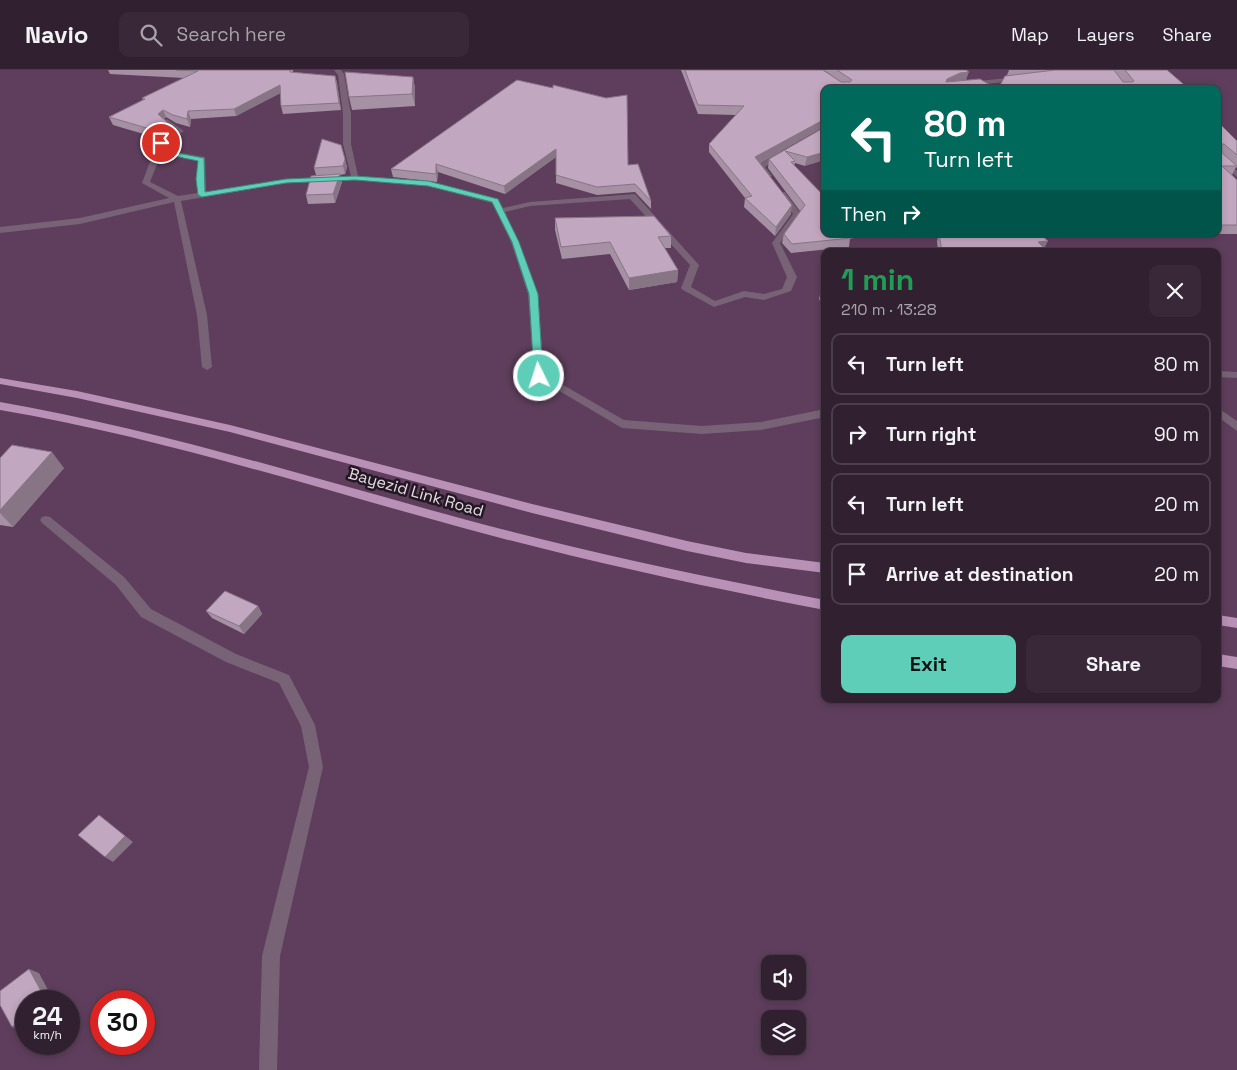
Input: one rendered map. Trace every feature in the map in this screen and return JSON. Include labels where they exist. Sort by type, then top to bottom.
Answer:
[{"type":"main road","name":"Bayezid Link Road","points":[[0,381],[176,414],[256,434],[465,493],[645,536],[765,561],[821,568]]},
{"type":"main road","name":"Bayezid Link Road","points":[[0,406],[145,435],[235,458],[419,512],[517,538],[634,566],[821,604]]},
{"type":"main road","points":[[1221,620],[1237,623]]},
{"type":"main road","points":[[1221,660],[1237,662]]},
{"type":"street","points":[[337,70],[341,74],[347,114],[347,144],[355,178]]},
{"type":"street","points":[[956,85],[1031,77]]},
{"type":"street","points":[[167,121],[180,132],[161,143],[146,183],[178,199]]},
{"type":"street","points":[[500,211],[530,204],[632,196],[695,265],[686,288],[714,304],[744,294],[764,297],[786,291],[792,277],[776,243],[797,214],[760,166],[792,148]]},
{"type":"street","points":[[157,151],[202,160],[200,179],[202,195]]},
{"type":"street","points":[[1221,159],[1237,175]]},
{"type":"street","points":[[0,230],[80,221],[178,199],[286,181],[355,178],[428,184],[495,201],[516,242],[533,294],[539,376],[622,424],[702,430],[761,426],[821,414]]},
{"type":"street","points":[[178,199],[202,314],[207,367]]},
{"type":"street","points":[[1221,374],[1237,375]]},
{"type":"street","points":[[1221,414],[1237,427]]},
{"type":"street","points":[[46,520],[120,581],[146,613],[231,658],[284,679],[308,725],[316,767],[271,956],[268,1070]]},
{"type":"shaded area","points":[[0,70],[1237,70],[1237,1070],[0,1070]]},
{"type":"building","points":[[176,70],[290,70],[290,72],[335,76],[339,103],[281,106],[280,85],[234,109],[188,111],[187,119],[163,110],[158,114],[168,123],[160,129],[150,129],[109,117],[145,99],[142,98],[198,71]]},
{"type":"building","points":[[685,70],[823,70],[841,82],[850,82],[852,80],[837,70],[966,70],[969,72],[960,73],[947,79],[946,82],[980,79],[990,85],[821,85],[821,121],[755,157],[792,205],[776,227],[745,198],[752,196],[709,144],[744,106],[698,105]]},
{"type":"building","points":[[1055,70],[1114,70],[1123,82],[1132,82],[1134,81],[1125,70],[1167,70],[1184,85],[1000,85],[1005,76]]},
{"type":"building","points":[[345,72],[413,77],[412,94],[349,97]]},
{"type":"building","points":[[517,80],[553,88],[553,85],[606,98],[627,95],[628,165],[638,164],[651,201],[635,184],[597,187],[556,175],[556,149],[504,186],[436,164],[436,174],[391,169]]},
{"type":"building","points":[[1221,125],[1237,141],[1237,155],[1224,144],[1222,144],[1222,153],[1237,166],[1222,166],[1237,180],[1237,225],[1221,225]]},
{"type":"building","points":[[821,129],[821,153],[807,157],[785,151],[795,161],[791,162],[821,193],[821,237],[851,238],[792,244],[784,234],[805,205],[769,159]]},
{"type":"building","points":[[322,139],[341,145],[345,159],[343,166],[314,168]]},
{"type":"building","points":[[340,174],[333,194],[306,195],[311,176]]},
{"type":"building","points":[[654,216],[671,236],[658,237],[678,270],[629,278],[610,242],[561,247],[555,218]]},
{"type":"building","points":[[940,237],[1043,237],[1048,241],[1038,242],[1044,248],[941,248]]},
{"type":"building","points":[[12,445],[52,452],[0,510],[0,458]]},
{"type":"building","points":[[225,591],[258,606],[239,626],[206,611]]},
{"type":"building","points":[[99,815],[125,836],[105,857],[78,835]]},
{"type":"building","points":[[29,969],[41,990],[15,990],[15,1025],[12,1027],[0,1005],[0,991]]},
{"type":"route","points":[[161,143],[157,151],[202,160],[200,179],[202,195],[286,181],[355,178],[428,184],[495,201],[516,242],[533,294],[539,376]]}]
